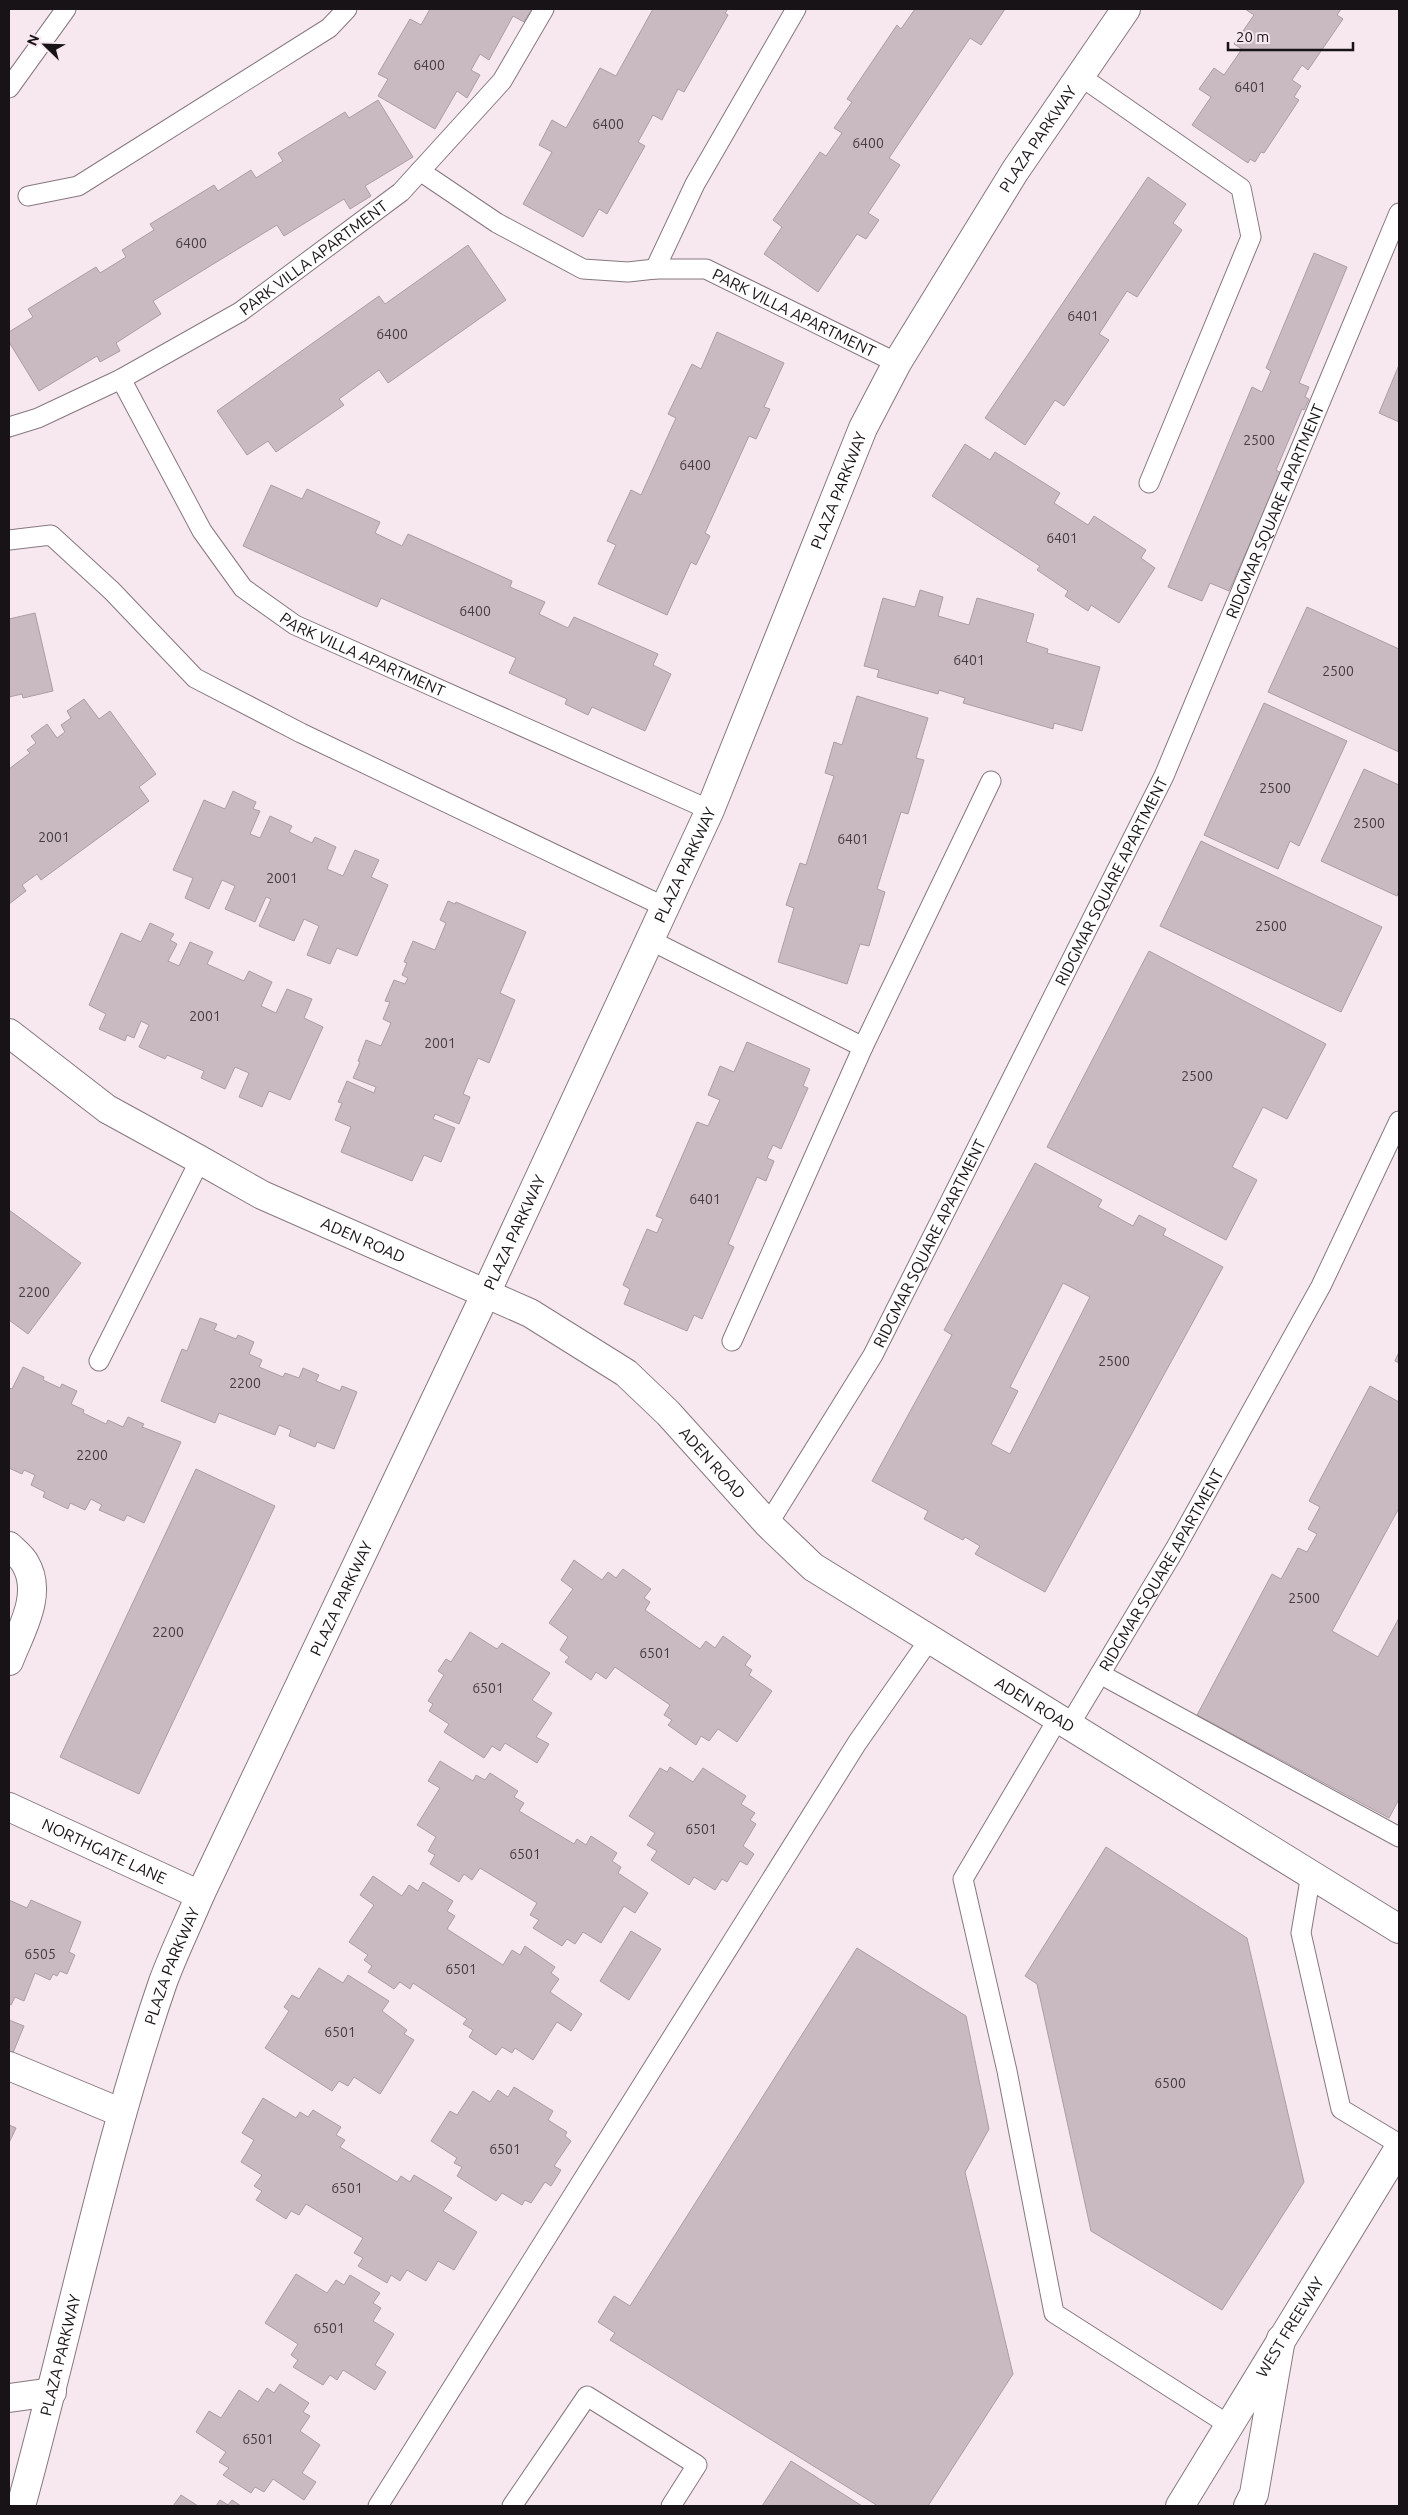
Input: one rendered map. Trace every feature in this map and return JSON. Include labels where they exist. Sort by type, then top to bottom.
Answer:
[{"type":"main road","name":"PLAZA PARKWAY","points":[[21,2506],[52,2392],[122,2113],[164,1980],[200,1895],[486,1294],[710,810],[863,428],[897,364],[1015,170],[1126,9]]},
{"type":"main road","name":"ADEN ROAD","points":[[9,1033],[106,1109],[262,1195],[530,1313],[626,1373],[668,1413],[768,1524],[812,1566],[929,1640],[1399,1928]]},
{"type":"main road","points":[[9,1546],[26,1563],[33,1590],[30,1609],[9,1661]]},
{"type":"main road","name":"NORTHGATE LANE","points":[[9,1807],[200,1895]]},
{"type":"main road","points":[[9,2066],[122,2113]]},
{"type":"main road","name":"WEST FREEWAY","points":[[1180,2506],[1399,2148]]},
{"type":"main road","points":[[1248,2506],[1254,2494],[1282,2339]]},
{"type":"main road","points":[[9,2398],[52,2392]]},
{"type":"lane","points":[[9,88],[66,9]]},
{"type":"lane","points":[[28,196],[78,186],[330,28],[347,9]]},
{"type":"lane","name":"PARK VILLA APARTMENT","points":[[9,428],[38,418],[121,379],[240,312],[400,192],[502,81],[544,9]]},
{"type":"lane","points":[[655,269],[695,184],[796,9]]},
{"type":"lane","points":[[1080,76],[1242,188],[1251,237],[1149,482]]},
{"type":"lane","name":"PARK VILLA APARTMENT","points":[[420,171],[497,224],[583,268],[628,272],[655,269],[706,269],[897,364]]},
{"type":"lane","name":"RIDGMAR SQUARE APARTMENT","points":[[768,1524],[873,1355],[1164,776],[1399,213]]},
{"type":"lane","name":"PARK VILLA APARTMENT","points":[[121,379],[202,531],[243,588],[295,625],[710,810]]},
{"type":"lane","points":[[9,540],[51,535],[112,591],[195,678],[301,733],[665,907]]},
{"type":"lane","points":[[732,1342],[863,1047],[990,781]]},
{"type":"lane","points":[[650,940],[863,1047]]},
{"type":"lane","name":"RIDGMAR SQUARE APARTMENT","points":[[1229,2425],[1054,2313],[1007,2071],[963,1879],[1064,1721],[1100,1674],[1175,1549],[1322,1286],[1399,1121]]},
{"type":"lane","points":[[99,1361],[200,1160]]},
{"type":"lane","points":[[378,2506],[857,1743],[929,1640]]},
{"type":"lane","points":[[1100,1674],[1399,1836]]},
{"type":"lane","points":[[1311,1874],[1301,1933],[1341,2109],[1399,2144]]},
{"type":"lane","points":[[512,2506],[588,2396],[697,2465],[671,2506]]},
{"type":"building","points":[[430,9],[532,9],[524,22],[513,16],[489,60],[480,54],[471,70],[480,75],[467,98],[457,91],[435,129],[378,96],[388,79],[378,74],[410,19],[421,25]]},
{"type":"building","points":[[653,9],[728,9],[725,13],[728,15],[684,92],[678,89],[662,120],[653,115],[638,142],[645,146],[607,214],[599,209],[583,237],[523,204],[552,152],[539,145],[552,120],[566,128],[600,68],[616,76]]},
{"type":"building","points":[[915,9],[1005,9],[981,45],[970,38],[889,158],[900,165],[868,213],[879,220],[866,239],[857,234],[818,292],[764,254],[782,227],[773,220],[820,152],[826,156],[842,133],[834,128],[852,102],[847,99],[897,25],[901,29]]},
{"type":"building","points":[[1245,9],[1341,9],[1337,15],[1343,19],[1308,70],[1302,65],[1292,80],[1301,86],[1294,97],[1299,100],[1264,153],[1261,152],[1255,162],[1250,159],[1248,163],[1192,125],[1211,97],[1199,89],[1214,68],[1224,75],[1242,49],[1234,44],[1254,15]]},
{"type":"building","points":[[378,100],[413,157],[365,186],[371,196],[350,209],[344,199],[284,236],[277,225],[153,301],[161,314],[116,343],[120,351],[100,362],[97,356],[39,391],[9,342],[9,332],[33,317],[28,309],[96,267],[100,273],[126,257],[122,250],[154,230],[150,224],[214,185],[218,191],[251,170],[256,178],[283,161],[278,153],[345,112],[349,118]]},
{"type":"building","points":[[1148,177],[1186,204],[1173,223],[1182,230],[1137,297],[1127,291],[1099,334],[1109,340],[1064,406],[1055,400],[1025,445],[985,418]]},
{"type":"building","points":[[468,245],[506,300],[388,383],[379,370],[339,399],[344,405],[276,452],[268,441],[247,455],[217,411],[379,296],[385,304]]},
{"type":"building","points":[[1314,253],[1347,267],[1299,383],[1309,387],[1305,397],[1309,399],[1304,410],[1302,409],[1276,470],[1281,473],[1229,591],[1210,583],[1202,601],[1168,587],[1252,387],[1262,392],[1271,371],[1266,368]]},
{"type":"building","points":[[717,332],[784,363],[764,407],[770,409],[756,439],[749,436],[705,533],[710,536],[696,565],[691,562],[667,615],[598,584],[616,545],[607,541],[631,490],[641,495],[676,418],[668,414],[692,364],[701,369]]},
{"type":"building","points":[[1399,365],[1399,422],[1379,413]]},
{"type":"building","points":[[965,444],[990,460],[995,452],[1060,493],[1054,503],[1088,525],[1094,516],[1146,550],[1141,558],[1155,568],[1119,623],[1091,605],[1088,611],[1065,596],[1068,591],[1037,570],[1040,566],[932,496]]},
{"type":"building","points":[[271,485],[302,499],[307,489],[380,522],[375,533],[402,546],[408,534],[512,581],[510,587],[545,602],[539,614],[568,628],[574,617],[658,654],[653,665],[671,674],[645,731],[592,707],[588,715],[565,704],[567,699],[509,673],[516,658],[381,598],[377,607],[243,546]]},
{"type":"building","points":[[920,590],[943,597],[938,616],[969,625],[977,598],[1034,614],[1026,642],[1048,649],[1047,653],[1100,667],[1082,731],[1054,723],[1053,729],[963,703],[965,698],[939,690],[938,694],[877,677],[879,670],[864,666],[883,598],[915,607]]},
{"type":"building","points":[[1307,607],[1399,649],[1399,752],[1268,692]]},
{"type":"building","points":[[35,613],[53,691],[23,698],[22,694],[9,697],[9,619]]},
{"type":"building","points":[[857,696],[928,718],[916,758],[924,760],[908,814],[901,812],[877,889],[885,892],[869,946],[860,944],[847,984],[778,962],[794,908],[786,905],[800,863],[806,865],[834,776],[825,773],[834,742],[842,745]]},
{"type":"building","points":[[84,699],[99,719],[110,711],[156,774],[139,787],[149,801],[41,880],[37,874],[22,885],[26,891],[9,904],[9,769],[30,753],[27,750],[36,743],[31,736],[47,724],[57,738],[65,732],[61,725],[71,718],[67,711]]},
{"type":"building","points":[[1264,703],[1347,741],[1299,846],[1290,841],[1278,869],[1204,835]]},
{"type":"building","points":[[1364,769],[1399,785],[1399,890],[1397,896],[1321,861]]},
{"type":"building","points":[[233,791],[256,802],[253,809],[260,811],[250,834],[260,838],[270,816],[292,826],[289,832],[312,843],[315,837],[336,847],[327,869],[343,876],[355,850],[379,860],[371,877],[388,885],[357,956],[337,948],[330,964],[307,955],[319,926],[304,919],[294,941],[259,926],[271,899],[266,897],[255,922],[225,909],[235,886],[222,880],[209,909],[185,898],[193,878],[173,870],[204,800],[225,809]]},
{"type":"building","points":[[1201,841],[1382,927],[1341,1012],[1160,926]]},
{"type":"building","points":[[448,901],[455,904],[456,902],[526,932],[500,993],[515,1000],[489,1063],[478,1058],[463,1094],[470,1097],[459,1124],[435,1114],[433,1119],[455,1128],[441,1162],[424,1155],[412,1181],[341,1152],[351,1127],[335,1120],[342,1103],[338,1102],[347,1081],[374,1093],[376,1087],[353,1078],[366,1040],[381,1046],[391,1023],[383,1019],[390,1002],[385,1001],[394,980],[405,984],[408,978],[402,975],[407,963],[404,962],[413,941],[435,950],[446,923],[440,920]]},
{"type":"building","points":[[150,923],[174,934],[170,940],[177,944],[168,961],[179,966],[190,942],[213,952],[207,964],[244,981],[249,971],[272,982],[261,1006],[276,1013],[287,989],[312,999],[304,1018],[323,1027],[290,1100],[269,1091],[262,1107],[239,1097],[249,1073],[235,1067],[225,1089],[201,1078],[204,1071],[167,1055],[165,1059],[139,1047],[149,1025],[141,1021],[134,1038],[127,1035],[125,1041],[99,1029],[106,1014],[89,1005],[121,933],[141,942]]},
{"type":"building","points":[[1149,951],[1326,1044],[1287,1119],[1263,1107],[1232,1167],[1257,1180],[1226,1240],[1047,1147]]},
{"type":"building","points":[[747,1042],[810,1069],[803,1086],[808,1088],[781,1149],[773,1145],[767,1158],[774,1161],[766,1181],[757,1177],[728,1244],[734,1247],[702,1319],[694,1315],[687,1331],[624,1304],[630,1289],[623,1285],[647,1229],[657,1233],[663,1219],[656,1216],[697,1122],[708,1126],[720,1100],[708,1095],[720,1066],[734,1072]]},
{"type":"building","points":[[1035,1163],[1102,1200],[1098,1207],[1133,1226],[1139,1215],[1166,1229],[1163,1235],[1223,1267],[1045,1592],[975,1554],[980,1546],[965,1537],[963,1540],[924,1519],[928,1511],[872,1481],[952,1335],[944,1330]],"holes":[[[1063,1283],[1090,1297],[1010,1454],[991,1444],[1018,1391],[1010,1387]]]},
{"type":"building","points":[[9,1210],[81,1263],[28,1334],[9,1320]]},
{"type":"building","points":[[200,1318],[217,1324],[214,1330],[236,1339],[238,1335],[254,1342],[249,1354],[262,1360],[259,1367],[283,1377],[285,1373],[299,1378],[303,1368],[319,1375],[316,1381],[340,1391],[342,1386],[357,1392],[334,1449],[317,1442],[315,1447],[289,1436],[291,1430],[279,1425],[275,1435],[219,1413],[215,1423],[161,1401],[182,1349],[187,1351]]},
{"type":"building","points":[[1399,1352],[1399,1363],[1395,1361]]},
{"type":"building","points":[[23,1367],[44,1377],[43,1380],[60,1388],[62,1384],[77,1391],[71,1404],[84,1410],[83,1413],[106,1424],[108,1420],[123,1427],[128,1417],[144,1424],[142,1427],[181,1442],[144,1523],[127,1515],[124,1521],[99,1510],[102,1505],[91,1499],[85,1510],[70,1503],[68,1509],[43,1497],[45,1492],[31,1485],[35,1475],[24,1470],[22,1474],[9,1468],[9,1388],[12,1389]]},
{"type":"building","points":[[1370,1386],[1399,1402],[1399,1508],[1332,1631],[1378,1657],[1399,1618],[1399,1799],[1389,1818],[1197,1715],[1272,1574],[1281,1579],[1298,1548],[1307,1552],[1317,1534],[1308,1529],[1320,1507],[1309,1501]]},
{"type":"building","points":[[196,1469],[275,1506],[139,1794],[60,1757]]},
{"type":"building","points":[[574,1560],[602,1580],[608,1572],[616,1578],[623,1569],[651,1589],[644,1598],[650,1602],[645,1610],[700,1649],[706,1641],[715,1648],[723,1636],[751,1656],[745,1665],[752,1670],[749,1675],[772,1691],[737,1742],[718,1729],[709,1741],[701,1736],[696,1745],[668,1725],[672,1720],[664,1715],[670,1705],[615,1667],[606,1679],[596,1672],[591,1680],[565,1662],[569,1657],[560,1650],[568,1637],[549,1623],[573,1589],[561,1580]]},
{"type":"building","points":[[470,1632],[497,1649],[502,1643],[550,1673],[532,1700],[552,1713],[536,1737],[549,1744],[537,1763],[505,1743],[500,1751],[492,1746],[484,1758],[444,1732],[449,1724],[429,1711],[433,1704],[428,1701],[444,1675],[438,1671],[446,1659],[451,1662]]},
{"type":"building","points":[[440,1761],[473,1781],[476,1775],[485,1780],[490,1773],[518,1791],[514,1797],[524,1803],[519,1811],[574,1844],[577,1839],[586,1845],[591,1836],[617,1853],[612,1861],[621,1867],[618,1873],[648,1893],[635,1913],[624,1906],[601,1943],[583,1932],[575,1944],[567,1939],[562,1946],[533,1928],[539,1920],[530,1915],[537,1903],[480,1868],[472,1880],[464,1874],[459,1882],[430,1864],[435,1855],[428,1851],[436,1837],[417,1825],[440,1788],[428,1781]]},
{"type":"building","points":[[670,1767],[693,1782],[703,1768],[746,1796],[741,1804],[755,1813],[750,1820],[756,1824],[743,1846],[754,1854],[747,1865],[740,1861],[727,1882],[722,1879],[715,1890],[694,1877],[689,1885],[651,1860],[657,1851],[647,1845],[655,1833],[629,1816],[660,1768],[667,1772]]},
{"type":"building","points":[[1106,1847],[1247,1938],[1304,2182],[1222,2310],[1091,2231],[1037,1984],[1025,1976]]},
{"type":"building","points":[[373,1876],[402,1896],[409,1885],[418,1891],[423,1882],[453,1901],[447,1911],[455,1916],[447,1929],[503,1965],[512,1950],[520,1955],[525,1946],[555,1967],[551,1973],[559,1979],[550,1992],[582,2014],[571,2031],[557,2022],[533,2060],[515,2048],[512,2053],[502,2047],[496,2055],[469,2037],[473,2030],[463,2024],[467,2019],[413,1983],[410,1989],[400,1982],[394,1989],[368,1972],[372,1966],[364,1960],[368,1955],[349,1942],[374,1905],[360,1895]]},
{"type":"building","points":[[9,1900],[27,1908],[31,1900],[81,1922],[69,1952],[75,1955],[67,1974],[60,1971],[57,1976],[53,1974],[50,1980],[35,1973],[24,2001],[15,1997],[11,2005],[9,2004]]},
{"type":"building","points":[[631,1931],[661,1949],[629,2000],[600,1981]]},
{"type":"building","points":[[857,1948],[966,2016],[989,2129],[965,2172],[1013,2374],[928,2506],[878,2506],[610,2340],[615,2333],[598,2322],[614,2296],[630,2306]]},
{"type":"building","points":[[319,1968],[343,1983],[348,1975],[389,2001],[382,2011],[407,2030],[404,2034],[414,2040],[380,2094],[354,2077],[348,2086],[339,2081],[332,2091],[265,2048],[289,2011],[284,2007],[292,1995],[299,1999]]},
{"type":"building","points":[[9,2020],[24,2026],[10,2060],[9,2059]]},
{"type":"building","points":[[514,2087],[553,2111],[548,2120],[567,2132],[565,2136],[571,2141],[554,2166],[561,2170],[551,2186],[545,2182],[531,2203],[525,2200],[522,2205],[502,2193],[496,2201],[457,2176],[462,2167],[454,2163],[457,2158],[431,2141],[450,2111],[457,2115],[473,2091],[490,2102],[498,2090],[508,2097]]},
{"type":"building","points":[[263,2098],[296,2118],[300,2112],[308,2117],[313,2110],[341,2127],[336,2135],[345,2140],[340,2147],[397,2182],[401,2176],[410,2182],[414,2175],[452,2198],[443,2211],[477,2232],[454,2270],[438,2261],[426,2281],[407,2270],[400,2281],[391,2275],[387,2283],[358,2266],[363,2258],[354,2253],[363,2238],[306,2204],[299,2215],[291,2211],[286,2219],[256,2200],[262,2191],[254,2186],[262,2175],[241,2162],[254,2140],[242,2133]]},
{"type":"building","points":[[9,2125],[16,2128],[9,2143]]},
{"type":"building","points":[[296,2274],[327,2293],[336,2280],[344,2285],[350,2275],[380,2293],[373,2303],[381,2308],[373,2321],[394,2334],[375,2365],[386,2372],[375,2390],[343,2370],[337,2380],[330,2375],[323,2385],[293,2367],[298,2360],[291,2355],[298,2344],[265,2323]]},
{"type":"building","points":[[280,2384],[309,2403],[303,2412],[310,2416],[300,2431],[320,2445],[302,2473],[316,2482],[304,2500],[273,2479],[264,2492],[255,2487],[251,2493],[223,2475],[229,2468],[219,2462],[226,2452],[196,2432],[209,2411],[221,2418],[239,2390],[258,2402],[267,2388],[274,2393]]},
{"type":"building","points":[[791,2461],[862,2506],[762,2506]]},
{"type":"building","points":[[181,2495],[198,2506],[173,2506]]},
{"type":"building","points":[[220,2500],[228,2505],[232,2500],[241,2506],[216,2506]]}]
